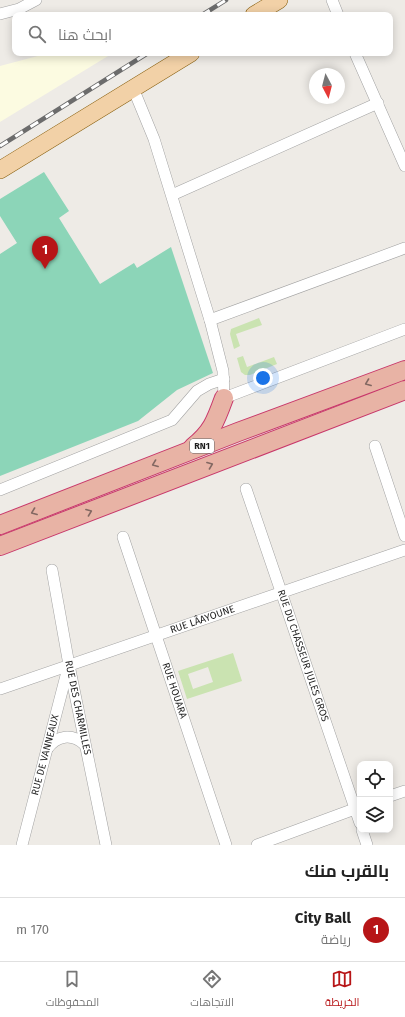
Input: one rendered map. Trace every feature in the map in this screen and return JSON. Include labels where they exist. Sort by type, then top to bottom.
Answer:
[{"type":"highway","name":"RN1","points":[[0,525],[238,432],[405,370]]},
{"type":"highway","name":"RN1","points":[[0,546],[405,390]]},
{"type":"highway","points":[[224,398],[224,416],[227,425],[238,432]]},
{"type":"highway","points":[[185,453],[204,439],[217,418],[224,398]]},
{"type":"highway","points":[[241,453],[263,449],[282,443],[405,400]]},
{"type":"main road","points":[[259,12],[279,0]]},
{"type":"main road","points":[[0,170],[186,56]]},
{"type":"street","points":[[0,14],[19,9],[36,0]]},
{"type":"street","points":[[332,0],[337,12]]},
{"type":"street","points":[[356,56],[405,166]]},
{"type":"street","points":[[133,88],[154,139],[210,320],[224,371],[224,398],[405,329]]},
{"type":"street","points":[[172,196],[378,103]]},
{"type":"street","points":[[210,320],[405,248]]},
{"type":"street","points":[[0,490],[172,420],[196,391],[209,384],[224,379]]},
{"type":"street","points":[[375,446],[405,536]]},
{"type":"street","name":"RUE DU CHASSEUR JULES GROS","points":[[246,489],[357,805]]},
{"type":"street","name":"RUE HOUARA","points":[[123,537],[226,845]]},
{"type":"street","name":"RUE LÂAYOUNE","points":[[0,689],[405,550]]},
{"type":"street","name":"RUE DES CHARMILLES","points":[[52,570],[69,666],[106,845]]},
{"type":"street","name":"RUE DE VANNEAUX","points":[[22,845],[69,666]]},
{"type":"street","points":[[47,750],[52,742],[60,738],[75,738],[85,745]]},
{"type":"street","points":[[393,795],[405,791]]},
{"type":"street","points":[[257,845],[357,808]]},
{"type":"street","points":[[363,833],[367,845]]},
{"type":"shaded area","points":[[38,56],[108,56],[0,122],[0,66]]},
{"type":"green space","points":[[44,172],[69,211],[59,218],[100,284],[134,263],[137,268],[171,247],[213,373],[177,390],[138,421],[0,476],[0,254],[17,243],[0,216],[0,199]]},
{"type":"green space","points":[[259,318],[262,325],[236,334],[240,346],[234,349],[230,334],[231,329]]},
{"type":"green space","points":[[243,356],[247,367],[274,357],[277,364],[250,375],[245,375],[241,372],[237,358]]},
{"type":"green space","points":[[233,653],[242,681],[187,699],[178,671]],"holes":[[[208,667],[213,682],[193,689],[188,674]]]},
{"type":"railway","points":[[207,12],[226,0]]},
{"type":"railway","points":[[0,146],[143,56]]},
{"type":"place","name":"City Ball","points":[[45,269]]}]
